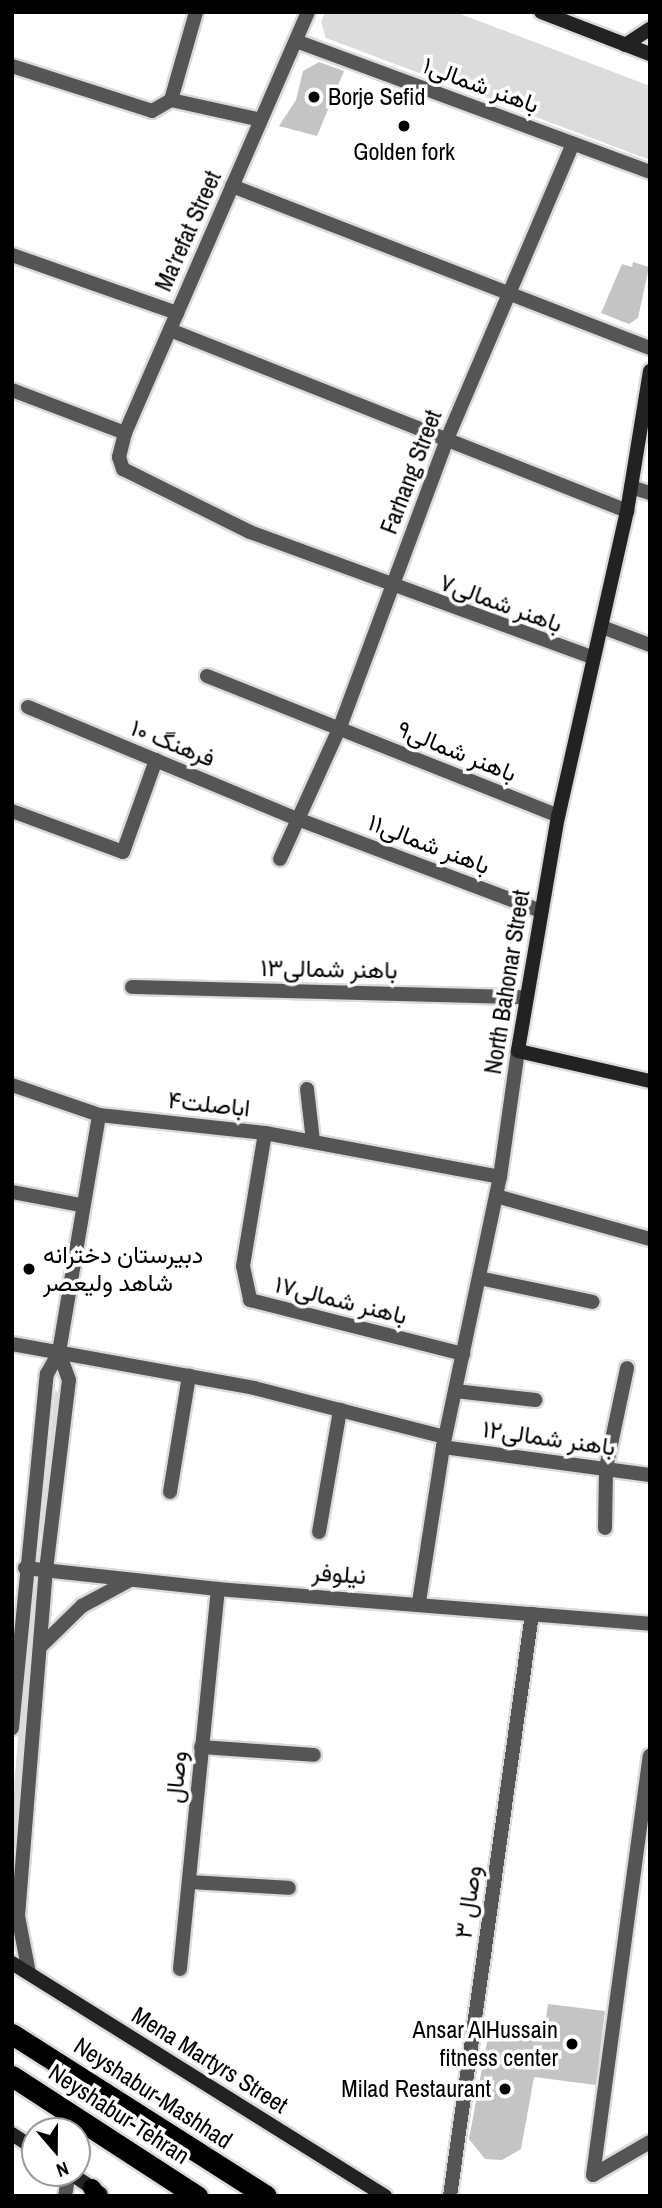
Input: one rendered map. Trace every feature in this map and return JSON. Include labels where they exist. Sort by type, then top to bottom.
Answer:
[{"type":"highway","name":"Neyshabur-Mashhad","points":[[12,2034],[266,2196]]},
{"type":"highway","name":"Neyshabur-Tehran","points":[[12,2076],[197,2196]]},
{"type":"street","points":[[171,100],[196,12]]},
{"type":"street","name":"Ma'refat Street","points":[[123,469],[119,457],[125,433],[308,12]]},
{"type":"street","points":[[541,12],[650,54]]},
{"type":"street","points":[[625,45],[650,29]]},
{"type":"street","name":"باهنر شمالی۱","points":[[296,41],[650,172]]},
{"type":"street","points":[[12,66],[152,111],[171,100],[261,120]]},
{"type":"street","name":"Farhang Street","points":[[280,859],[340,727],[447,439],[507,292],[572,144]]},
{"type":"street","points":[[232,186],[650,348]]},
{"type":"street","points":[[12,254],[177,313]]},
{"type":"street","points":[[170,330],[627,511]]},
{"type":"street","name":"North Bahonar Street","points":[[419,1602],[444,1442],[500,1177],[525,997],[558,816],[627,511],[650,371]]},
{"type":"street","points":[[12,390],[125,433]]},
{"type":"street","name":"باهنر شمالی۷","points":[[123,469],[250,532],[594,659]]},
{"type":"street","points":[[631,487],[650,493]]},
{"type":"street","points":[[602,627],[650,645]]},
{"type":"street","name":"باهنر شمالی۹","points":[[207,676],[558,816]]},
{"type":"street","name":"فرهنگ ۱۰","points":[[28,707],[300,820]]},
{"type":"street","points":[[12,811],[123,852],[156,760]]},
{"type":"street","name":"باهنر شمالی۱۱","points":[[300,820],[541,911]]},
{"type":"street","name":"باهنر شمالی۱۳","points":[[132,987],[525,997]]},
{"type":"street","points":[[518,1051],[650,1081]]},
{"type":"street","name":"اباصلت۴","points":[[12,1085],[99,1115],[265,1133],[500,1177]]},
{"type":"street","points":[[307,1089],[313,1141]]},
{"type":"street","points":[[12,1728],[25,1568],[47,1374],[59,1352],[81,1205],[99,1115]]},
{"type":"street","name":"باهنر شمالی۱۷","points":[[265,1133],[243,1266],[250,1300],[463,1354]]},
{"type":"street","points":[[12,1192],[81,1205]]},
{"type":"street","points":[[496,1196],[650,1238]]},
{"type":"street","points":[[479,1278],[593,1302]]},
{"type":"street","name":"باهنر شمالی۱۲","points":[[12,1343],[254,1388],[340,1410],[444,1442],[650,1475]]},
{"type":"street","points":[[29,1973],[15,1918],[46,1570],[69,1380],[59,1352]]},
{"type":"street","points":[[606,1528],[606,1468],[627,1368]]},
{"type":"street","points":[[170,1492],[189,1376]]},
{"type":"street","points":[[455,1391],[535,1400]]},
{"type":"street","points":[[319,1532],[340,1410]]},
{"type":"street","name":"نیلوفر","points":[[25,1568],[218,1589],[419,1602],[532,1615],[650,1624]]},
{"type":"street","points":[[40,1647],[82,1606],[130,1580]]},
{"type":"street","name":"وصال","points":[[180,1969],[218,1589]]},
{"type":"street","name":"وصال ۳","points":[[450,2196],[532,1615]]},
{"type":"street","points":[[201,1747],[314,1755]]},
{"type":"street","points":[[650,1756],[593,2175],[650,2142]]},
{"type":"street","points":[[189,1882],[289,1888]]},
{"type":"street","name":"Mena Martyrs Street","points":[[12,1963],[385,2196]]},
{"type":"shaded area","points":[[325,12],[455,12],[650,86],[650,160],[326,38],[321,22]]},
{"type":"shaded area","points":[[55,1389],[59,1395],[45,1530],[40,1536]]},
{"type":"shaded area","points":[[36,1589],[38,1593],[12,1902],[12,1810],[30,1599]]},
{"type":"building","name":"Borje Sefid","points":[[319,62],[344,71],[317,136],[279,126],[296,100],[303,71]]},
{"type":"building","points":[[633,262],[649,267],[638,318],[629,324],[601,313],[622,264],[632,267]]},
{"type":"building","points":[[548,2004],[605,2011],[596,2085],[534,2077],[521,2149],[502,2160],[485,2159],[469,2139],[489,2031],[543,2039]]},
{"type":"place","name":"Borje Sefid","points":[[314,97]]},
{"type":"place","name":"Golden fork","points":[[404,126]]},
{"type":"place","name":"دبیرستان دخترانه شاهد ولیعصر","points":[[29,1269]]},
{"type":"place","name":"Ansar AlHussain fitness center","points":[[572,2044]]},
{"type":"place","name":"Milad Restaurant","points":[[505,2089]]}]
